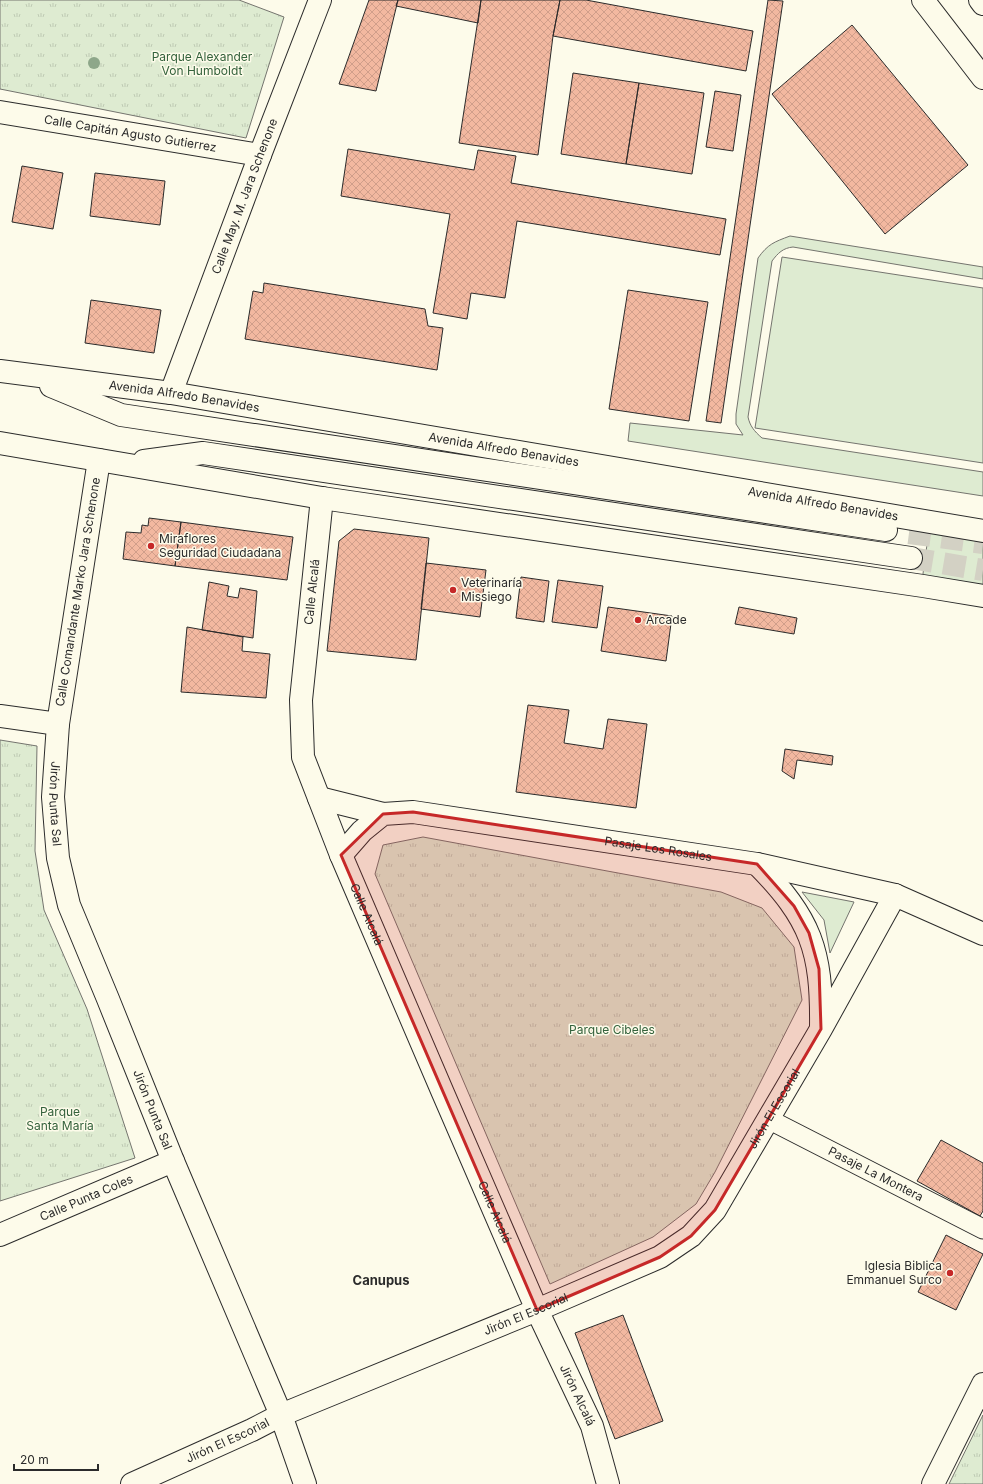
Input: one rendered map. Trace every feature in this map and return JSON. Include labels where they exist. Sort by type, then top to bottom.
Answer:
[{"type":"street","name":"Calle May. M. Jara Schenone","points":[[172,393],[260,155],[320,0]]},
{"type":"street","points":[[923,0],[983,78]]},
{"type":"street","points":[[980,0],[983,4]]},
{"type":"street","name":"Calle Capitán Agusto Gutierrez","points":[[0,112],[260,155]]},
{"type":"street","name":"Avenida Alfredo Benavides","points":[[0,371],[172,393],[983,531]]},
{"type":"street","name":"Avenida Alfredo Benavides","points":[[24,375],[121,415],[909,533]]},
{"type":"street","points":[[0,443],[322,498],[983,596]]},
{"type":"street","points":[[123,464],[203,453],[911,558]]},
{"type":"street","name":"Calle Comandante Marko Jara Schenone","points":[[58,724],[99,460]]},
{"type":"street","name":"Calle Alcalá","points":[[322,498],[301,700],[303,757],[340,855],[537,1310]]},
{"type":"street","points":[[0,716],[58,724]]},
{"type":"street","name":"Jirón Punta Sal","points":[[58,724],[53,797],[58,858],[68,905],[108,999],[173,1161],[281,1416],[304,1484]]},
{"type":"street","name":"Pasaje Los Rosales","points":[[319,798],[383,814],[412,812],[757,864],[895,895],[983,934]]},
{"type":"street","points":[[340,855],[362,831],[383,814]]},
{"type":"street","points":[[757,864],[783,891],[794,906],[809,934],[819,969],[821,1029]]},
{"type":"street","name":"Jirón El Escorial","points":[[132,1484],[281,1416],[537,1310],[660,1257],[691,1236],[715,1210],[821,1029],[895,895]]},
{"type":"street","name":"Pasaje La Montera","points":[[768,1119],[983,1229]]},
{"type":"street","name":"Calle Punta Coles","points":[[0,1235],[173,1161]]},
{"type":"street","name":"Jirón Alcalá","points":[[537,1310],[592,1426],[608,1484]]},
{"type":"street","points":[[933,1484],[983,1384]]},
{"type":"highlighted area","points":[[413,812],[757,864],[794,906],[809,933],[819,969],[821,1029],[715,1210],[691,1236],[660,1257],[537,1310],[341,855],[383,814]]},
{"type":"green space","name":"Parque Alexander Von Humboldt","points":[[0,0],[239,0],[284,17],[246,138],[0,89]]},
{"type":"green space","points":[[790,236],[983,267],[983,279],[793,247],[786,248],[781,251],[772,261],[748,417],[753,428],[762,438],[983,472],[983,496],[628,441],[630,423],[743,435],[736,424],[736,414],[758,258],[772,244]]},
{"type":"green space","points":[[782,257],[983,288],[983,463],[755,428]]},
{"type":"green space","points":[[929,530],[983,542],[983,591],[922,581]]},
{"type":"green space","name":"Parque Santa María","points":[[0,740],[37,746],[35,851],[44,910],[87,1009],[135,1158],[0,1201]]},
{"type":"green space","name":"Parque Cibeles","points":[[423,837],[721,892],[762,908],[794,947],[802,1000],[715,1172],[696,1204],[653,1237],[550,1284],[375,874],[383,845]]},
{"type":"green space","points":[[802,892],[854,902],[830,953],[824,920]]},
{"type":"green space","points":[[983,1415],[983,1484],[949,1484]]},
{"type":"building","points":[[369,0],[398,0],[376,91],[339,84]]},
{"type":"building","points":[[398,0],[481,0],[478,23],[396,6]]},
{"type":"building","points":[[481,0],[560,0],[553,36],[538,155],[459,143]]},
{"type":"building","points":[[560,0],[586,0],[753,31],[746,71],[553,36]]},
{"type":"building","points":[[768,0],[783,1],[721,423],[706,421]]},
{"type":"building","points":[[852,25],[968,165],[885,234],[772,94]]},
{"type":"building","points":[[573,73],[639,83],[626,164],[561,154]]},
{"type":"building","points":[[639,83],[704,93],[692,174],[626,164]]},
{"type":"building","points":[[715,91],[741,95],[733,151],[706,147]]},
{"type":"building","points":[[348,149],[474,170],[478,150],[516,156],[511,183],[726,219],[720,255],[517,221],[505,298],[471,293],[467,319],[433,313],[450,214],[341,196]]},
{"type":"building","points":[[22,166],[63,173],[53,229],[12,222]]},
{"type":"building","points":[[95,173],[165,181],[160,225],[90,216]]},
{"type":"building","points":[[264,283],[425,309],[428,326],[443,328],[437,370],[245,339],[253,291],[263,293]]},
{"type":"building","points":[[628,290],[708,302],[689,421],[609,409]]},
{"type":"building","points":[[91,300],[161,310],[154,353],[85,343]]},
{"type":"building","name":"Miraflores Seguridad Ciudadana","points":[[149,518],[181,522],[175,566],[123,559],[126,532],[141,533],[142,525],[148,526]]},
{"type":"building","points":[[181,522],[293,537],[287,580],[175,566]]},
{"type":"building","points":[[354,529],[429,538],[416,660],[327,651],[339,541]]},
{"type":"building","name":"Veterinaría Missiego","points":[[426,563],[486,570],[480,617],[421,609]]},
{"type":"building","points":[[521,577],[549,581],[544,622],[516,618]]},
{"type":"building","points":[[558,580],[603,586],[597,628],[552,622]]},
{"type":"building","points":[[209,582],[229,586],[227,596],[238,598],[240,588],[257,591],[253,638],[202,630]]},
{"type":"building","points":[[608,607],[672,616],[666,661],[601,651]]},
{"type":"building","points":[[739,607],[797,618],[794,634],[735,624]]},
{"type":"building","points":[[187,627],[243,637],[242,651],[270,654],[266,698],[181,692]]},
{"type":"building","points":[[528,705],[569,710],[564,743],[603,749],[608,719],[647,724],[636,808],[516,792]]},
{"type":"building","points":[[785,749],[833,756],[832,765],[797,760],[794,779],[782,771]]},
{"type":"building","points":[[941,1140],[983,1163],[983,1211],[980,1216],[917,1181]]},
{"type":"building","name":"Iglesia Biblica Emmanuel Surco","points":[[946,1235],[983,1254],[956,1310],[918,1292]]},
{"type":"building","points":[[623,1315],[663,1421],[615,1439],[575,1333]]},
{"type":"tunnel","points":[[909,533],[983,543]]},
{"type":"tunnel","points":[[911,558],[983,570]]},
{"type":"place","name":"Miraflores Seguridad Ciudadana","points":[[151,546]]},
{"type":"place","name":"Veterinaría Missiego","points":[[453,590]]},
{"type":"place","name":"Arcade","points":[[638,620]]},
{"type":"place","name":"Iglesia Biblica Emmanuel Surco","points":[[950,1273]]},
{"type":"district","name":"Canupus","points":[[381,1280]]}]
